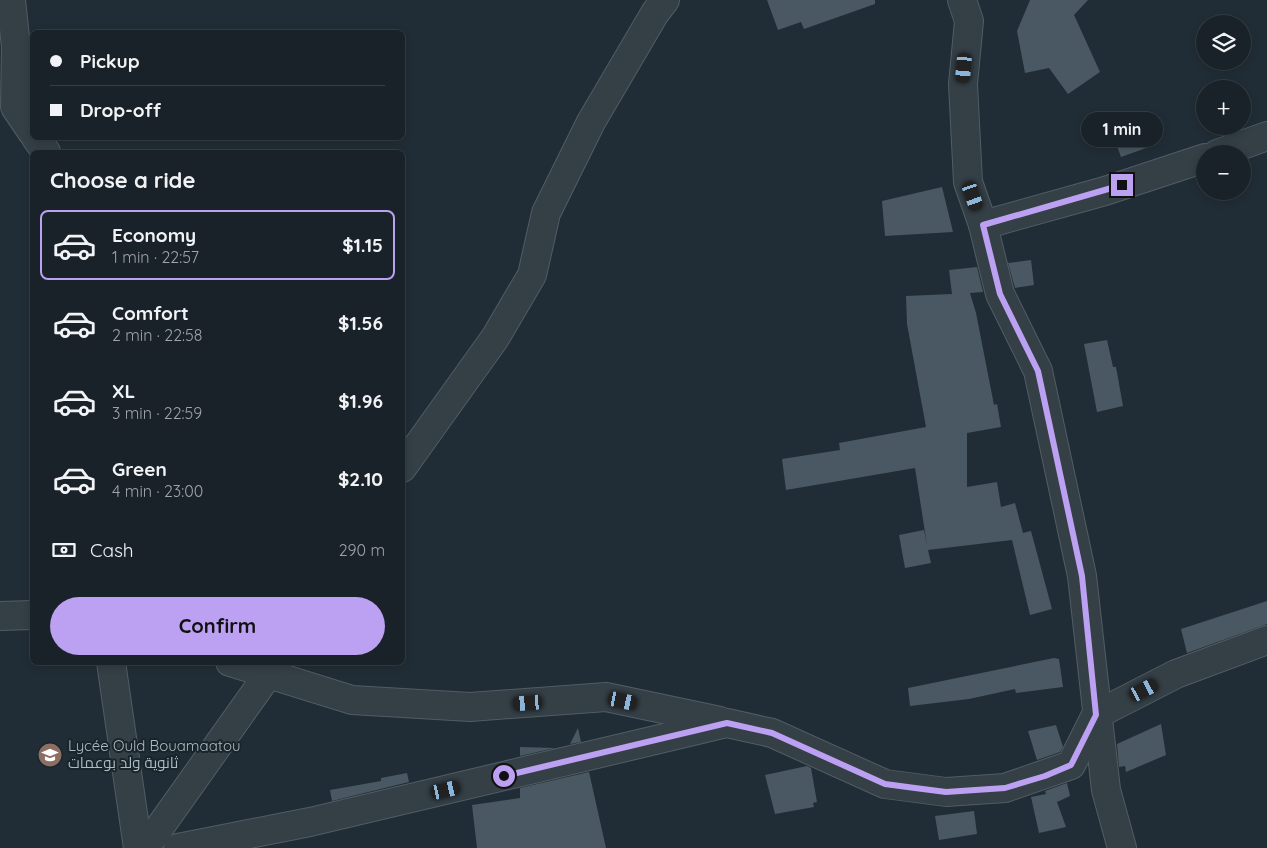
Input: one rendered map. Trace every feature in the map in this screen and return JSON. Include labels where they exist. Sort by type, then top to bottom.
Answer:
[{"type":"street","points":[[11,0],[16,46],[15,107],[30,129]]},
{"type":"street","points":[[405,464],[495,338],[532,275],[546,213],[591,122],[655,13],[665,0]]},
{"type":"street","points":[[962,0],[969,20],[963,84],[968,182],[983,225],[1000,294],[1038,371],[1082,576],[1096,715],[1106,790],[1122,848]]},
{"type":"street","points":[[1242,145],[1267,136]]},
{"type":"street","points":[[983,225],[1105,191],[1196,161]]},
{"type":"street","points":[[0,616],[30,615]]},
{"type":"street","points":[[248,665],[273,669],[352,700],[470,707],[606,697],[772,733],[885,784],[946,792],[1005,788],[1045,776],[1071,765],[1096,715],[1176,674],[1267,640]]},
{"type":"street","points":[[111,665],[138,848]]},
{"type":"street","points":[[145,848],[273,669]]},
{"type":"street","points":[[178,848],[310,822],[727,723]]},
{"type":"building","points":[[767,0],[875,0],[875,4],[804,29],[801,22],[778,30]]},
{"type":"building","points":[[1030,0],[1088,0],[1074,15],[1100,72],[1068,94],[1049,68],[1025,73],[1017,31]]},
{"type":"building","points":[[1141,126],[1149,147],[1121,157],[1113,135]]},
{"type":"building","points":[[942,187],[953,232],[885,236],[882,201]]},
{"type":"building","points":[[1031,260],[1034,285],[1015,288],[1008,263]]},
{"type":"building","points":[[977,267],[983,292],[970,293],[976,313],[994,405],[997,404],[1001,427],[967,433],[967,487],[997,482],[1001,507],[1015,503],[1023,533],[1031,531],[1052,609],[1030,615],[1012,540],[928,550],[931,563],[905,568],[899,535],[924,530],[927,545],[915,468],[786,490],[782,459],[840,450],[839,443],[926,427],[907,324],[906,296],[952,294],[949,270]]},
{"type":"building","points":[[1107,340],[1113,367],[1116,367],[1123,406],[1097,412],[1084,344]]},
{"type":"building","points":[[1267,601],[1267,624],[1187,653],[1181,629]]},
{"type":"building","points":[[1054,658],[1059,659],[1063,687],[1016,693],[1015,689],[969,699],[910,706],[908,688]]},
{"type":"building","points":[[1161,724],[1166,755],[1126,772],[1125,766],[1119,767],[1117,744]]},
{"type":"building","points":[[1056,725],[1063,747],[1060,752],[1037,760],[1028,731]]},
{"type":"building","points":[[578,728],[581,742],[570,744]]},
{"type":"building","points":[[520,747],[555,748],[520,756]]},
{"type":"building","points":[[807,766],[811,768],[817,802],[813,803],[814,807],[775,814],[765,775]]},
{"type":"building","points":[[589,772],[606,848],[477,848],[472,805],[520,798],[520,788]]},
{"type":"building","points":[[407,773],[409,782],[332,801],[330,790],[381,781],[381,778]]},
{"type":"building","points":[[1067,783],[1070,796],[1057,802],[1066,827],[1039,833],[1031,797],[1046,794],[1045,791]]},
{"type":"building","points":[[974,811],[977,834],[939,840],[935,816]]},
{"type":"place","name":"Lycée Ould Bouamaatou ثانوية ولد بوعمات","points":[[50,755]]},
{"type":"route","points":[[504,776],[727,723],[772,733],[885,784],[946,792],[1005,788],[1045,776],[1071,765],[1096,715],[1082,576],[1038,371],[1000,294],[983,225],[1122,185]]}]
